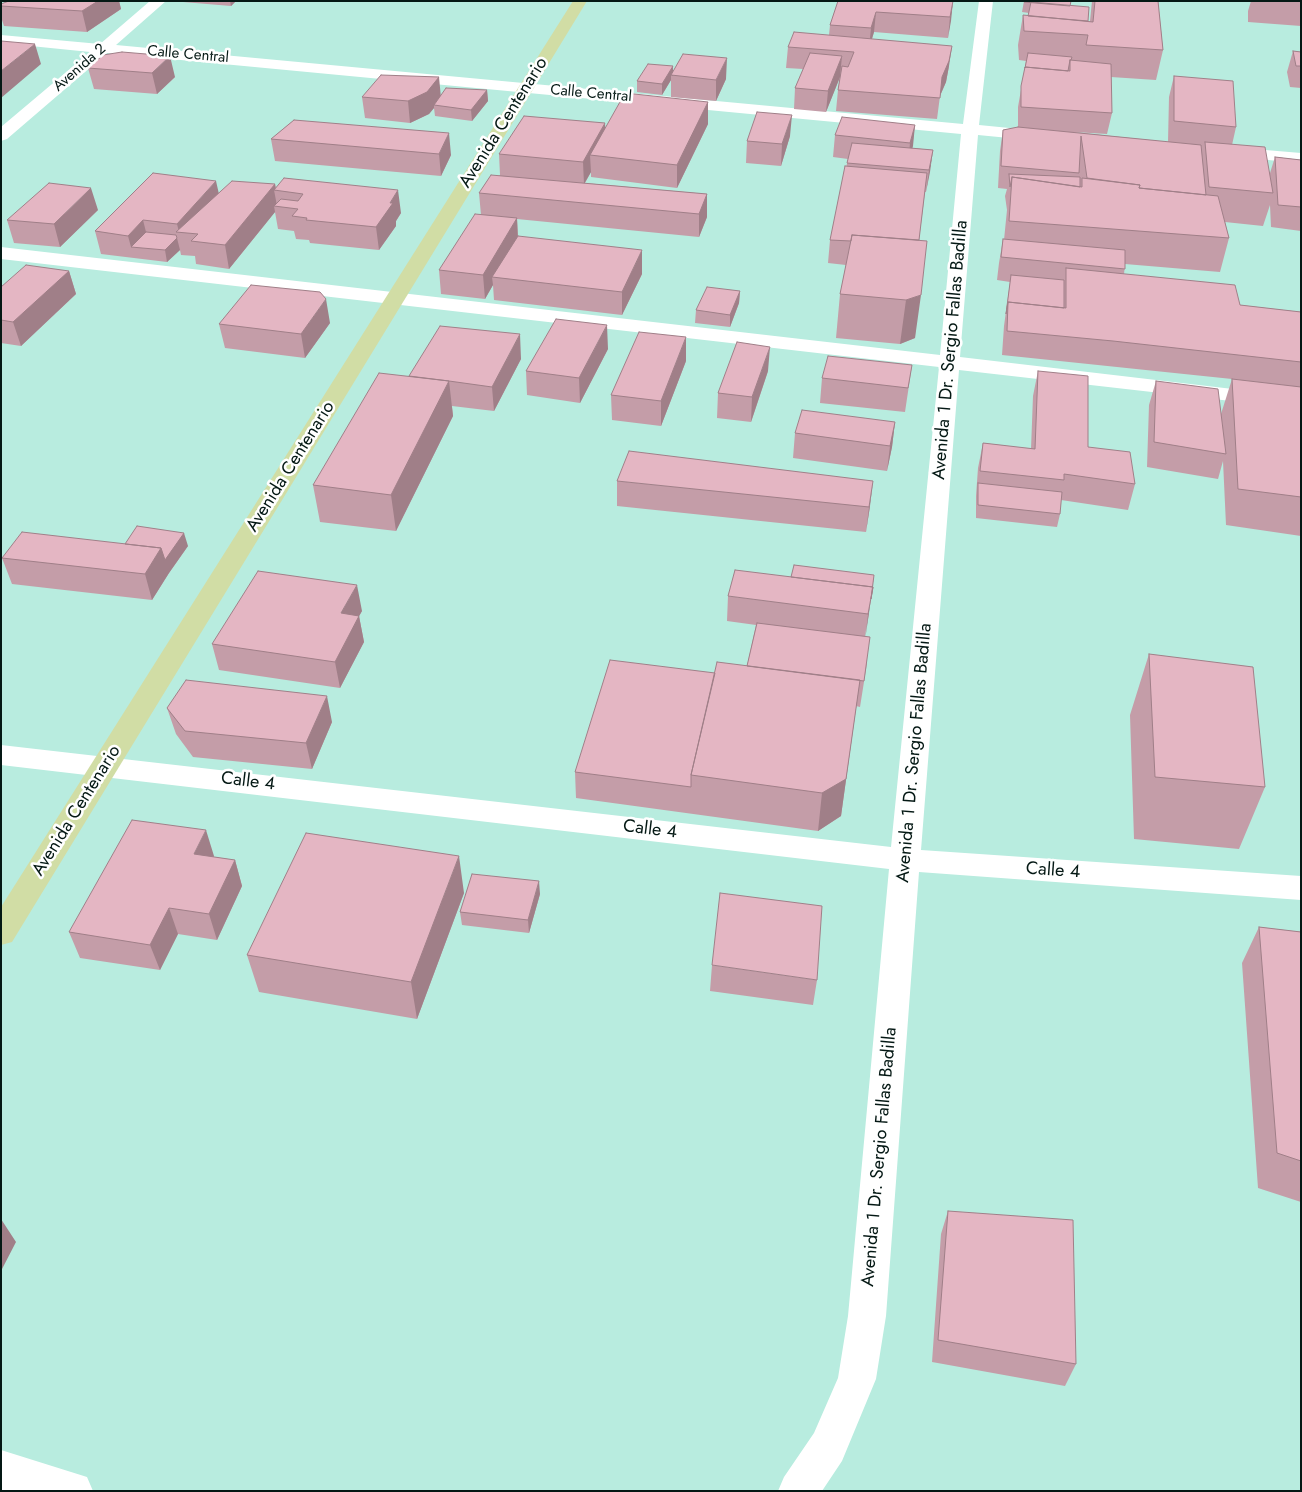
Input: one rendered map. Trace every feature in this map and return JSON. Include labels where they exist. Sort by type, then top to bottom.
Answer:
[{"type":"main road","name":"Avenida Centenario","points":[[1,933],[580,1]]},
{"type":"street","name":"Avenida 2","points":[[1,136],[159,1]]},
{"type":"street","name":"Avenida 1 Dr. Sergio Fallas Badilla","points":[[798,1491],[828,1447],[858,1379],[867,1316],[905,860],[970,130],[986,1]]},
{"type":"street","name":"Calle Central","points":[[1,39],[1058,137]]},
{"type":"street","points":[[1213,151],[1301,158]]},
{"type":"street","points":[[1,253],[1301,403]]},
{"type":"street","name":"Calle 4","points":[[1,754],[905,860],[1301,888]]},
{"type":"street","points":[[1,1470],[73,1491]]},
{"type":"building","points":[[9,1],[98,1],[82,11],[1,6],[1,4]]},
{"type":"building","points":[[838,1],[953,1],[950,17],[876,12],[871,28],[830,25]]},
{"type":"building","points":[[1024,1],[1071,1],[1070,6]]},
{"type":"building","points":[[1095,1],[1158,1],[1163,50],[1086,45],[1088,35],[1024,31],[1023,15],[1093,22]]},
{"type":"building","points":[[1031,2],[1089,7],[1088,21],[1028,16]]},
{"type":"building","points":[[794,32],[952,46],[949,61],[942,77],[940,98],[838,90],[842,66],[848,67],[854,52],[788,47]]},
{"type":"building","points":[[1,41],[35,44],[1,71]]},
{"type":"building","points":[[1293,51],[1301,52],[1301,66],[1296,66]]},
{"type":"building","points":[[122,52],[170,56],[152,73],[88,68],[103,55]]},
{"type":"building","points":[[810,53],[842,56],[828,91],[795,88]]},
{"type":"building","points":[[1028,53],[1072,57],[1068,71],[1025,67]]},
{"type":"building","points":[[683,54],[727,58],[716,80],[671,75]]},
{"type":"building","points":[[1070,60],[1111,64],[1112,113],[1021,107],[1021,86],[1025,67],[1070,71]]},
{"type":"building","points":[[648,64],[673,66],[662,84],[637,81]]},
{"type":"building","points":[[381,75],[439,77],[427,92],[408,101],[362,97]]},
{"type":"building","points":[[1174,76],[1233,81],[1236,127],[1174,121]]},
{"type":"building","points":[[446,88],[487,90],[471,110],[434,105]]},
{"type":"building","points":[[625,93],[708,102],[677,165],[590,155]]},
{"type":"building","points":[[757,112],[792,115],[782,144],[747,141]]},
{"type":"building","points":[[524,116],[605,123],[583,162],[499,154]]},
{"type":"building","points":[[842,117],[915,125],[910,143],[835,135]]},
{"type":"building","points":[[294,120],[449,133],[439,154],[271,139]]},
{"type":"building","points":[[1018,127],[1201,145],[1206,195],[1139,188],[1140,185],[1087,178],[1081,136],[1079,173],[1001,166],[1003,130]]},
{"type":"building","points":[[1205,142],[1265,147],[1273,193],[1209,187]]},
{"type":"building","points":[[852,143],[933,150],[929,170],[847,163]]},
{"type":"building","points":[[1275,157],[1301,160],[1301,207],[1278,205]]},
{"type":"building","points":[[845,166],[927,173],[919,240],[852,235],[851,241],[830,240]]},
{"type":"building","points":[[153,173],[216,181],[177,224],[143,220],[128,236],[95,231]]},
{"type":"building","points":[[1009,174],[1080,177],[1080,187],[1012,177],[1010,187]]},
{"type":"building","points":[[491,175],[707,194],[699,214],[479,193]]},
{"type":"building","points":[[1012,177],[1082,187],[1082,178],[1140,185],[1139,188],[1218,196],[1229,238],[1009,221]]},
{"type":"building","points":[[284,178],[398,190],[390,203],[393,203],[376,227],[306,220],[307,218],[292,216],[298,209],[274,206],[281,199],[298,201],[303,194],[274,190]]},
{"type":"building","points":[[232,181],[275,184],[225,245],[191,241],[198,234],[176,232]]},
{"type":"building","points":[[49,183],[91,188],[54,224],[7,220]]},
{"type":"building","points":[[475,214],[517,218],[483,275],[439,270]]},
{"type":"building","points":[[146,232],[176,235],[177,238],[165,250],[131,247]]},
{"type":"building","points":[[852,235],[927,241],[921,295],[906,300],[840,294]]},
{"type":"building","points":[[518,236],[642,250],[622,292],[492,277]]},
{"type":"building","points":[[1003,239],[1125,250],[1125,269],[1001,257]]},
{"type":"building","points":[[26,265],[69,271],[13,322],[1,320],[1,287]]},
{"type":"building","points":[[1066,268],[1235,285],[1240,305],[1301,312],[1301,362],[1007,331],[1008,302],[1066,308]]},
{"type":"building","points":[[1011,275],[1064,280],[1064,308],[1008,302],[1006,314]]},
{"type":"building","points":[[251,285],[320,292],[326,299],[301,334],[219,324]]},
{"type":"building","points":[[707,287],[740,291],[730,315],[696,310]]},
{"type":"building","points":[[556,319],[607,325],[579,378],[526,371]]},
{"type":"building","points":[[440,326],[520,334],[492,387],[409,376]]},
{"type":"building","points":[[639,332],[686,337],[661,401],[611,395]]},
{"type":"building","points":[[737,342],[770,347],[752,397],[718,393]]},
{"type":"building","points":[[828,356],[912,365],[908,388],[822,378]]},
{"type":"building","points":[[1038,371],[1088,376],[1088,447],[1130,452],[1135,484],[1064,474],[1064,480],[980,471],[983,443],[1035,449]]},
{"type":"building","points":[[379,373],[449,381],[391,495],[313,485]]},
{"type":"building","points":[[1232,379],[1301,387],[1301,497],[1238,489]]},
{"type":"building","points":[[1156,381],[1218,389],[1226,454],[1154,442]]},
{"type":"building","points":[[802,410],[895,422],[890,446],[795,433]]},
{"type":"building","points":[[629,451],[873,481],[869,507],[617,481]]},
{"type":"building","points":[[978,483],[1062,492],[1060,514],[978,505]]},
{"type":"building","points":[[137,526],[184,533],[165,560],[161,548],[125,544]]},
{"type":"building","points":[[22,532],[161,548],[145,574],[2,558]]},
{"type":"building","points":[[794,565],[874,575],[873,587],[791,577]]},
{"type":"building","points":[[735,570],[873,587],[868,614],[728,596]]},
{"type":"building","points":[[258,571],[357,585],[341,613],[359,616],[335,662],[212,644]]},
{"type":"building","points":[[757,623],[870,637],[864,681],[747,666]]},
{"type":"building","points":[[1149,654],[1253,667],[1265,787],[1155,777]]},
{"type":"building","points":[[610,660],[715,673],[691,775],[691,787],[575,772]]},
{"type":"building","points":[[717,662],[860,680],[846,779],[822,793],[691,775]]},
{"type":"building","points":[[186,680],[327,696],[306,743],[185,731],[167,708]]},
{"type":"building","points":[[132,820],[206,830],[194,854],[235,860],[209,914],[169,908],[150,945],[69,932]]},
{"type":"building","points":[[306,833],[459,856],[411,982],[247,955]]},
{"type":"building","points":[[472,874],[539,881],[528,920],[460,912]]},
{"type":"building","points":[[720,893],[822,906],[817,980],[712,965]]},
{"type":"building","points":[[1259,927],[1301,932],[1301,1161],[1277,1153]]},
{"type":"building","points":[[948,1211],[1073,1220],[1076,1364],[938,1340]]}]
